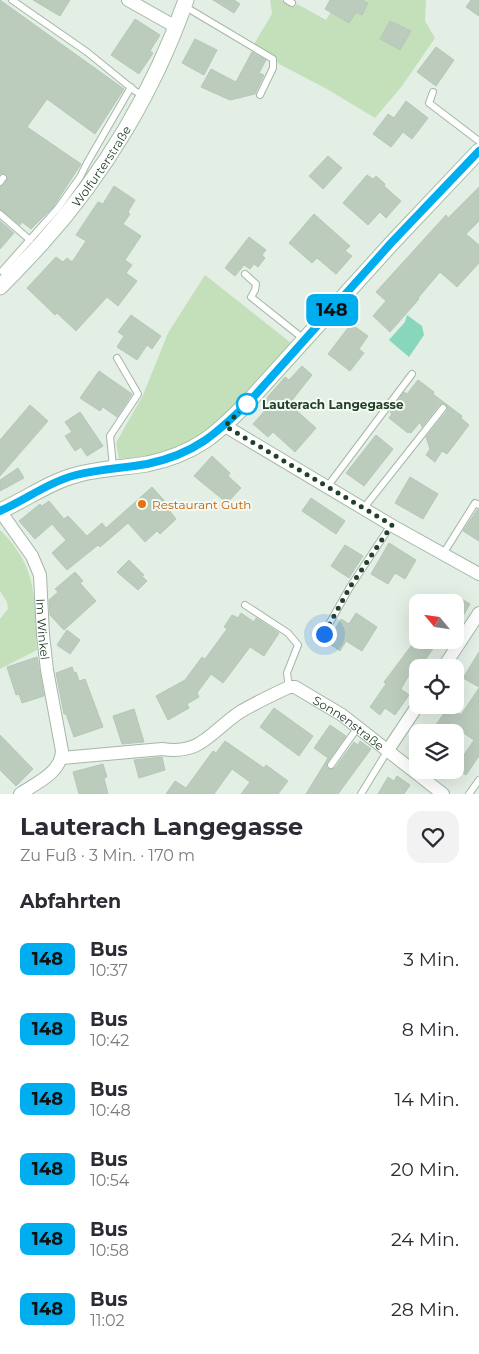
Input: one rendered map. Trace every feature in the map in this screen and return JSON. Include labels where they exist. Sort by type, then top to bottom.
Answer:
[{"type":"main road","name":"Wolfurterstraße","points":[[5,282],[42,243],[71,208],[100,168],[144,96],[185,3]]},
{"type":"main road","points":[[1,508],[75,475],[147,464],[172,458],[200,445],[225,426],[250,401],[392,242],[479,151]]},
{"type":"street","points":[[128,0],[176,27]]},
{"type":"street","points":[[225,426],[479,574]]},
{"type":"street","name":"Im Winkel","points":[[1,508],[32,556],[40,575],[43,635],[59,728],[62,758]]},
{"type":"street","points":[[449,659],[479,613]]},
{"type":"street","points":[[20,794],[50,775],[62,758],[142,750],[162,749],[176,751],[191,749],[239,713],[289,687]]},
{"type":"street","name":"Sonnenstraße","points":[[289,687],[299,689],[342,715],[388,750],[412,714]]},
{"type":"street","points":[[388,750],[443,794]]},
{"type":"lane","points":[[12,0],[87,52],[144,96]]},
{"type":"lane","points":[[185,3],[273,59],[273,68],[260,95]]},
{"type":"lane","points":[[5,282],[2,271],[58,208],[80,177],[86,163],[131,87]]},
{"type":"lane","points":[[433,92],[429,103],[479,141]]},
{"type":"lane","points":[[0,214],[30,240]]},
{"type":"lane","points":[[245,274],[256,284],[255,290],[250,297],[305,340]]},
{"type":"lane","points":[[113,468],[110,436],[138,394],[118,358]]},
{"type":"lane","points":[[327,487],[412,374]]},
{"type":"lane","points":[[363,508],[443,408]]},
{"type":"lane","points":[[443,554],[475,503],[479,505]]},
{"type":"lane","points":[[324,634],[350,587],[392,525]]},
{"type":"lane","points":[[245,605],[288,633],[298,644],[287,673],[289,687]]},
{"type":"lane","points":[[332,765],[358,727]]},
{"type":"lane","points":[[361,794],[388,750]]},
{"type":"lane","points":[[469,794],[479,780]]},
{"type":"shaded area","points":[[270,0],[281,0],[294,7],[297,4],[326,20],[338,0],[426,0],[425,21],[435,38],[402,86],[375,118],[327,89],[279,64],[274,56],[254,44],[272,14]]},
{"type":"shaded area","points":[[205,275],[291,343],[226,413],[190,443],[156,455],[119,459],[116,443],[143,395],[168,333]]},
{"type":"shaded area","points":[[407,315],[422,326],[424,335],[409,357],[389,340],[405,322]]},
{"type":"shaded area","points":[[0,530],[13,544],[28,571],[34,600],[37,650],[0,669],[0,619],[8,609],[7,602],[0,591]]},
{"type":"building","points":[[0,0],[124,89],[95,134],[47,99],[27,127],[81,164],[53,207],[31,229],[22,222],[20,225],[0,209],[0,187],[4,185],[8,178],[6,174],[0,174]]},
{"type":"building","points":[[33,0],[70,0],[60,16]]},
{"type":"building","points":[[213,0],[234,0],[240,4],[234,13]]},
{"type":"building","points":[[330,0],[362,0],[368,3],[362,15],[356,12],[349,23],[325,9]]},
{"type":"building","points":[[471,0],[479,0],[479,16],[466,7]]},
{"type":"building","points":[[135,19],[160,35],[150,51],[153,53],[139,74],[111,55]]},
{"type":"building","points":[[390,21],[411,31],[400,50],[380,39]]},
{"type":"building","points":[[195,39],[217,50],[204,75],[182,63]]},
{"type":"building","points":[[436,47],[454,60],[436,86],[417,72]]},
{"type":"building","points":[[252,52],[266,60],[259,73],[264,75],[255,94],[230,100],[201,87],[211,69],[236,82]]},
{"type":"building","points":[[406,101],[428,118],[412,139],[403,132],[391,147],[373,134],[388,114],[394,118]]},
{"type":"building","points":[[328,156],[342,168],[323,189],[309,176]]},
{"type":"building","points":[[367,175],[373,179],[376,176],[401,201],[386,218],[380,212],[368,225],[343,203]]},
{"type":"building","points":[[114,186],[135,200],[128,212],[130,214],[123,224],[141,236],[125,260],[132,265],[126,273],[137,281],[118,306],[107,297],[76,331],[57,313],[55,315],[27,288],[56,257],[63,262],[67,258],[72,262],[86,241],[76,235],[98,202],[103,204]]},
{"type":"building","points":[[479,187],[479,221],[466,234],[479,245],[479,263],[457,287],[440,272],[390,332],[373,316],[386,301],[376,292],[446,215],[448,218]]},
{"type":"building","points":[[314,214],[350,246],[345,251],[352,256],[336,274],[317,258],[312,263],[289,243]]},
{"type":"building","points":[[0,221],[14,233],[0,249]]},
{"type":"building","points":[[249,237],[266,250],[262,255],[265,258],[258,267],[254,264],[250,269],[244,265],[235,276],[225,268]]},
{"type":"building","points":[[131,315],[161,336],[152,349],[147,345],[137,360],[117,347],[124,336],[118,332]]},
{"type":"building","points":[[351,324],[368,336],[359,349],[364,353],[350,371],[328,354]]},
{"type":"building","points":[[302,366],[312,375],[289,404],[316,428],[295,452],[273,432],[268,437],[253,424],[270,405],[265,400],[285,377],[289,380]]},
{"type":"building","points":[[99,371],[132,394],[117,417],[103,407],[100,411],[80,398]]},
{"type":"building","points":[[418,380],[462,416],[461,418],[469,425],[447,454],[442,451],[435,462],[426,455],[430,449],[426,437],[447,411],[446,404],[439,405],[422,427],[420,422],[411,433],[408,433],[389,418],[392,414],[390,412],[404,392],[407,394]]},
{"type":"building","points":[[30,405],[48,421],[0,476],[0,440]]},
{"type":"building","points":[[80,412],[103,446],[87,456],[81,447],[75,451],[65,436],[72,432],[65,422]]},
{"type":"building","points":[[376,435],[393,449],[364,486],[346,473]]},
{"type":"building","points":[[212,456],[230,473],[228,476],[241,488],[227,503],[194,476]]},
{"type":"building","points":[[18,468],[24,478],[0,491],[0,480]]},
{"type":"building","points":[[410,477],[438,494],[423,519],[395,503]]},
{"type":"building","points":[[152,487],[171,508],[169,510],[176,519],[160,534],[157,531],[145,542],[128,523],[100,547],[98,545],[67,570],[52,553],[66,540],[52,524],[35,539],[19,521],[40,504],[42,506],[49,501],[64,519],[68,516],[87,536],[102,523],[106,528]]},
{"type":"building","points":[[311,498],[345,521],[336,534],[302,511]]},
{"type":"building","points":[[477,510],[479,510],[479,541],[463,531]]},
{"type":"building","points":[[389,543],[416,560],[405,579],[395,573],[388,584],[371,574]]},
{"type":"building","points":[[345,545],[363,556],[349,578],[331,566]]},
{"type":"building","points":[[129,560],[144,575],[142,576],[147,581],[138,590],[117,572]]},
{"type":"building","points":[[75,572],[83,581],[80,583],[96,601],[64,630],[50,615],[49,600],[58,592],[55,589]]},
{"type":"building","points":[[464,600],[470,604],[464,614]]},
{"type":"building","points":[[241,613],[254,622],[256,618],[279,633],[264,656],[250,647],[223,683],[211,674],[197,693],[199,697],[187,704],[189,708],[168,720],[156,696],[185,680],[202,657],[205,659],[227,629],[224,627],[232,615],[238,618]]},
{"type":"building","points":[[356,613],[377,627],[362,651],[346,641],[340,651],[327,642],[341,619],[349,624]]},
{"type":"building","points":[[67,630],[80,640],[70,654],[57,645]]},
{"type":"building","points":[[409,649],[433,649],[426,659],[409,659],[409,676],[401,689],[409,695],[395,715],[385,708],[380,715],[370,707],[386,684],[384,682]]},
{"type":"building","points":[[479,652],[479,687],[464,679]]},
{"type":"building","points":[[37,657],[44,696],[22,703],[19,694],[16,695],[7,667]]},
{"type":"building","points":[[72,667],[79,681],[85,679],[103,727],[74,737],[66,714],[64,714],[56,673]]},
{"type":"building","points":[[479,688],[479,756],[466,775],[464,774],[464,755],[474,740],[464,734],[464,724],[437,724],[443,714],[461,715],[464,714],[464,710]]},
{"type":"building","points":[[274,708],[313,736],[299,756],[260,727]]},
{"type":"building","points":[[134,709],[144,742],[122,744],[113,716]]},
{"type":"building","points":[[330,725],[346,736],[327,763],[326,767],[329,769],[335,768],[354,742],[358,745],[360,741],[371,749],[338,794],[306,794],[328,758],[314,748]]},
{"type":"building","points":[[0,735],[33,769],[16,786],[0,770]]},
{"type":"building","points":[[225,741],[264,768],[266,765],[288,781],[278,794],[241,794],[250,782],[232,769],[214,794],[166,794],[175,781],[186,788],[213,751],[216,753]]},
{"type":"building","points":[[162,757],[165,770],[139,778],[134,760]]},
{"type":"building","points":[[103,764],[107,777],[104,778],[108,794],[79,794],[73,772]]},
{"type":"building","points":[[397,776],[410,785],[404,794],[378,794],[388,777],[394,781]]},
{"type":"bus line","name":"148","points":[[0,511],[58,481],[75,475],[147,464],[172,458],[200,445],[225,426],[250,401],[392,242],[479,151]]},
{"type":"place","name":"Lauterach Langegasse","points":[[247,404]]},
{"type":"place","name":"Restaurant Guth","points":[[142,504]]},
{"type":"route","points":[[247,404],[250,401],[225,426],[392,525],[350,587],[324,634]]}]
